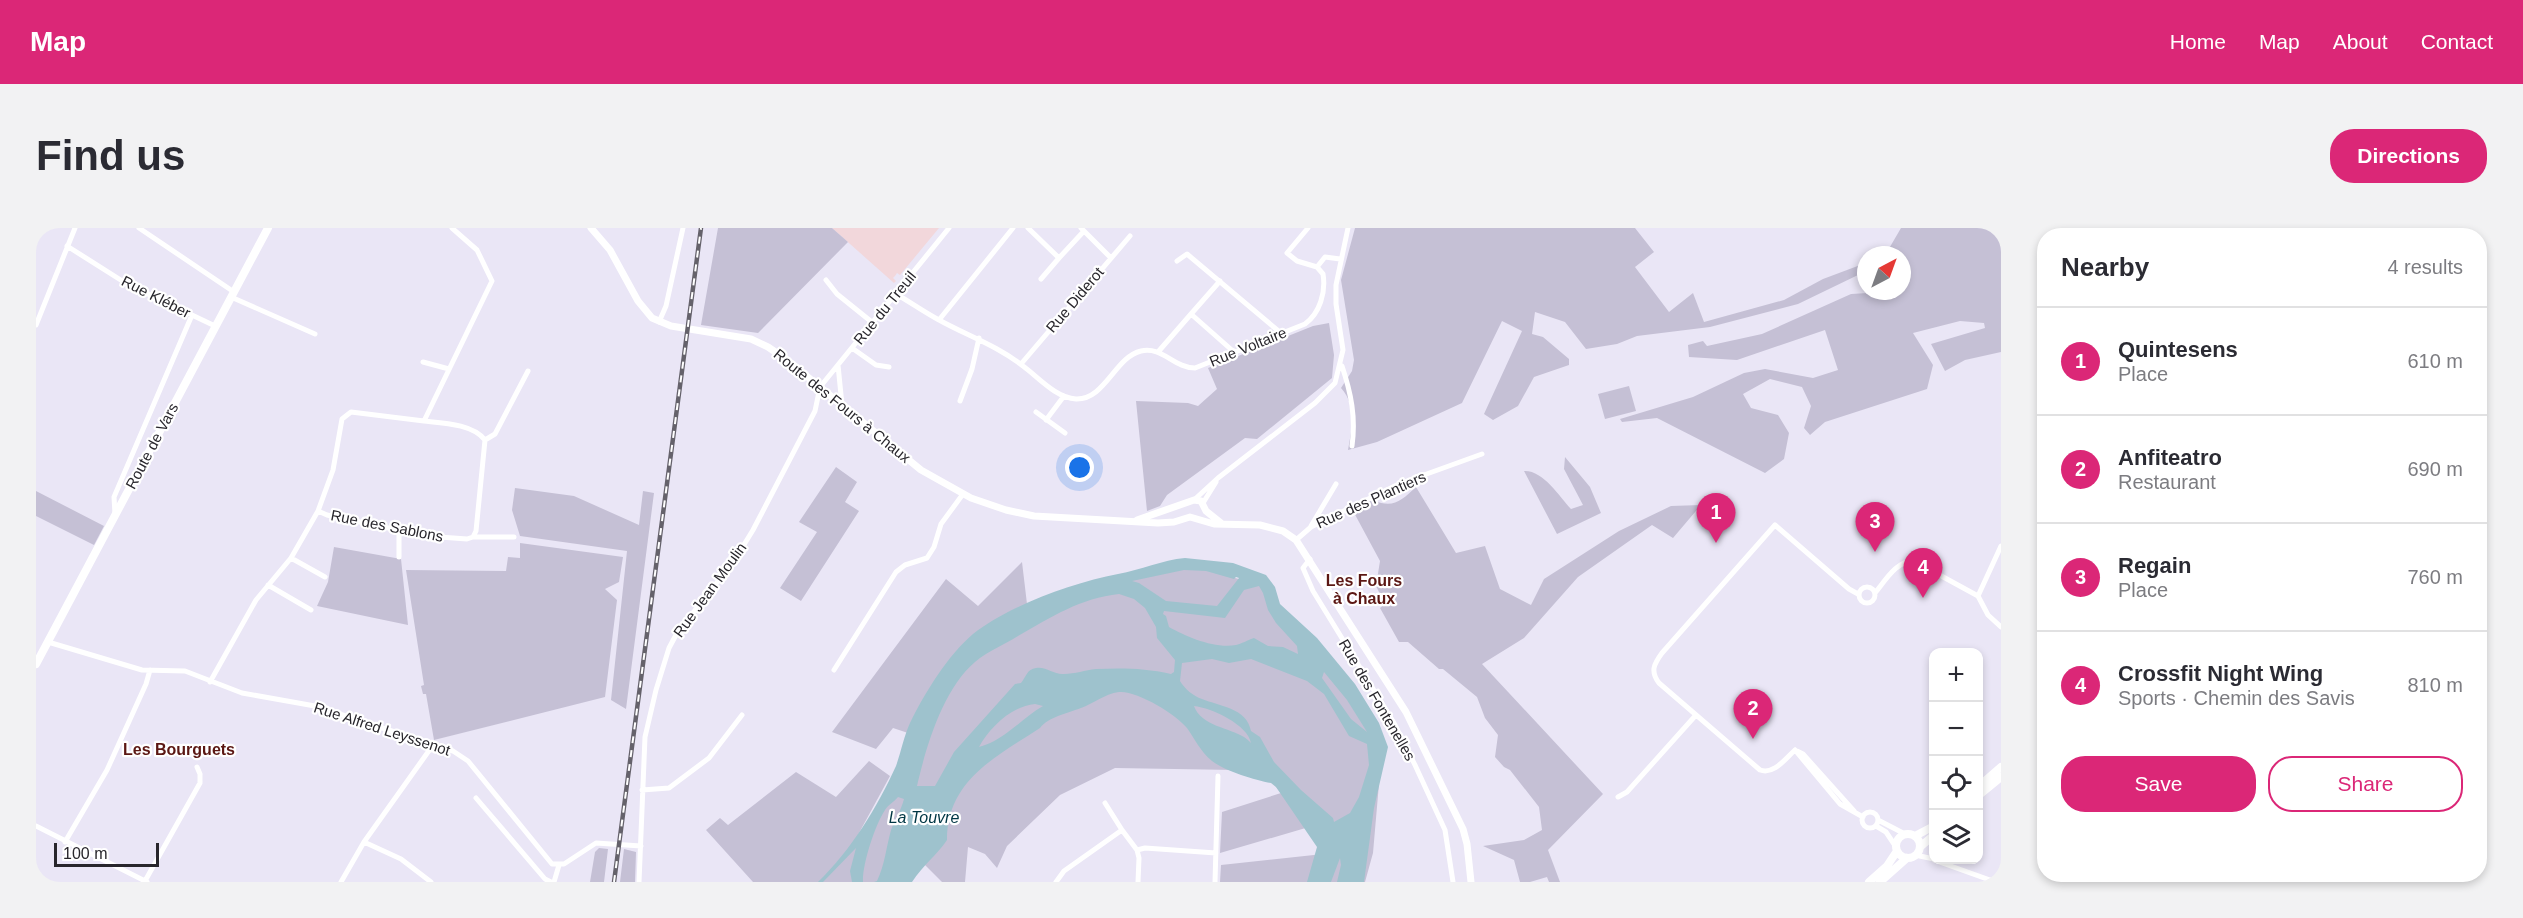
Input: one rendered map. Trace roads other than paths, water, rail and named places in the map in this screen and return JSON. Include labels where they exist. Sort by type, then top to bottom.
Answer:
[{"type":"main road","name":"Route de Vars","points":[[36,664],[268,228]]},
{"type":"main road","points":[[1983,783],[2001,767]]},
{"type":"main road","points":[[1983,792],[2001,777]]},
{"type":"main road","points":[[1869,882],[1887,866],[1896,849],[1899,837],[1905,834],[1915,836],[1929,829]]},
{"type":"main road","points":[[1915,836],[1920,847]]},
{"type":"main road","points":[[1880,882],[1929,839]]},
{"type":"main road","points":[[1896,849],[1911,857]]},
{"type":"street","points":[[36,325],[75,228]]},
{"type":"street","points":[[139,228],[233,294],[315,334]]},
{"type":"street","points":[[424,421],[492,281],[477,250],[452,228]]},
{"type":"street","name":"Route des Fours à Chaux","points":[[591,228],[615,258],[641,306],[658,322],[744,338],[764,345],[787,360],[921,470],[963,494],[1019,513],[1168,523],[1201,518],[1214,524],[1266,526],[1283,531],[1296,540],[1399,699],[1420,738],[1463,829],[1471,882]]},
{"type":"street","points":[[658,322],[666,306],[683,228]]},
{"type":"street","name":"Rue du Treuil","points":[[820,387],[949,228]]},
{"type":"street","points":[[939,320],[1013,228]]},
{"type":"street","points":[[1028,228],[1059,258]]},
{"type":"street","points":[[1308,228],[1287,253],[1297,261],[1317,267],[1325,256],[1340,259]]},
{"type":"street","points":[[1191,518],[1186,508],[1192,501],[1218,478],[1315,404],[1335,383],[1343,350],[1336,304],[1336,285],[1348,228]]},
{"type":"street","points":[[1041,279],[1082,229],[1111,258]]},
{"type":"street","name":"Rue Diderot","points":[[1021,364],[1130,236]]},
{"type":"street","name":"Rue Kléber","points":[[67,246],[127,284],[215,326]]},
{"type":"street","points":[[1177,261],[1187,254],[1282,334]]},
{"type":"street","name":"Rue Voltaire","points":[[1158,352],[1186,368],[1205,364],[1305,324],[1317,312],[1321,301],[1324,281],[1323,274],[1317,267]]},
{"type":"street","points":[[826,280],[837,294],[873,323]]},
{"type":"street","points":[[896,294],[939,320],[979,338],[1021,364],[1064,396],[1075,399],[1096,392],[1129,357],[1145,350],[1158,352],[1220,281]]},
{"type":"street","points":[[1191,314],[1234,352]]},
{"type":"street","points":[[115,514],[114,497],[192,315]]},
{"type":"street","points":[[960,402],[972,369],[979,338]]},
{"type":"street","points":[[852,348],[876,365],[889,367]]},
{"type":"street","points":[[423,362],[449,369]]},
{"type":"street","points":[[838,365],[842,405]]},
{"type":"street","points":[[1341,365],[1350,390],[1354,414],[1352,446]]},
{"type":"street","points":[[473,537],[476,531],[485,440],[495,434],[528,371]]},
{"type":"street","name":"Rue Jean Moulin","points":[[639,880],[642,790],[648,724],[656,690],[674,638],[734,561],[753,531],[815,411],[820,387]]},
{"type":"street","points":[[1046,420],[1064,396]]},
{"type":"street","name":"Rue des Sablons","points":[[210,682],[256,600],[291,558],[318,511],[333,470],[342,419],[345,415],[351,412],[457,425],[481,435],[485,440]]},
{"type":"street","points":[[1036,412],[1065,433]]},
{"type":"street","name":"Rue des Plantiers","points":[[1296,540],[1311,527],[1399,484],[1482,454]]},
{"type":"street","points":[[1203,503],[1218,478]]},
{"type":"street","points":[[1311,527],[1336,484]]},
{"type":"street","points":[[834,670],[897,572],[905,565],[921,561],[931,553],[941,524],[963,494]]},
{"type":"street","points":[[1192,501],[1203,503]]},
{"type":"street","name":"Route des Fours à Chaux","points":[[1135,520],[1192,501]]},
{"type":"street","points":[[1203,503],[1206,511],[1221,523]]},
{"type":"street","name":"Rue des Sablons","points":[[318,511],[327,515],[426,536],[467,539],[514,537]]},
{"type":"street","points":[[1201,518],[1206,511]]},
{"type":"street","points":[[1877,823],[1872,828],[1865,826],[1860,815],[1817,773],[1803,754],[1795,750],[1773,770],[1764,772],[1756,768],[1659,683],[1655,677],[1654,666],[1662,653],[1775,525],[1858,594],[1861,601],[1868,603],[1873,600],[1875,593],[1901,564],[1914,561],[1978,596],[1988,615],[2001,627]]},
{"type":"street","points":[[399,531],[399,557]]},
{"type":"street","points":[[1978,596],[2001,546]]},
{"type":"street","points":[[291,558],[325,577]]},
{"type":"street","name":"Rue des Fontenelles","points":[[1310,559],[1304,565],[1304,571],[1315,596],[1394,723],[1434,805],[1445,830],[1453,882]]},
{"type":"street","points":[[268,585],[311,610]]},
{"type":"street","points":[[1858,594],[1861,588],[1867,586],[1875,593]]},
{"type":"street","name":"Rue Alfred Leyssenot","points":[[48,642],[120,664],[150,670],[180,670],[210,682],[261,697],[315,706],[461,755],[545,857],[552,864],[559,865]]},
{"type":"street","points":[[65,842],[107,770],[146,684],[150,670]]},
{"type":"street","points":[[642,790],[669,788],[709,759],[742,715]]},
{"type":"street","points":[[1618,797],[1627,792],[1696,715]]},
{"type":"street","points":[[341,882],[364,842],[433,745]]},
{"type":"street","points":[[36,826],[146,881],[200,783],[198,767]]},
{"type":"street","points":[[1215,882],[1218,776]]},
{"type":"street","points":[[476,798],[545,879],[552,882],[559,865],[596,843],[641,846]]},
{"type":"street","points":[[1105,803],[1137,850],[1138,882]]},
{"type":"street","points":[[1860,815],[1871,812],[1876,815],[1877,823],[1886,832],[1896,849]]},
{"type":"street","points":[[1877,823],[1905,834]]},
{"type":"street","points":[[1056,882],[1064,871],[1122,830]]},
{"type":"street","points":[[364,842],[401,859],[431,882]]},
{"type":"street","points":[[1137,850],[1145,848],[1216,853]]},
{"type":"street","points":[[1911,857],[1929,859]]},
{"type":"street","points":[[1946,864],[1976,876],[2001,881]]},
{"type":"water","name":"La Touvre","points":[[1176,559],[1233,563],[1266,575],[1275,587],[1280,604],[1317,638],[1355,684],[1379,723],[1388,747],[1374,808],[1364,882],[1337,882],[1341,865],[1340,858],[1331,882],[1307,882],[1317,847],[1276,787],[1271,783],[1240,775],[1218,765],[1204,753],[1187,728],[1174,716],[1145,699],[1126,692],[1119,692],[1048,721],[977,772],[955,801],[949,819],[947,840],[912,882],[874,882],[880,875],[891,830],[904,799],[898,797],[886,808],[877,825],[867,856],[863,882],[852,882],[850,871],[856,848],[823,882],[818,882],[852,842],[872,813],[896,766],[908,728],[922,700],[946,664],[973,634],[988,623],[1042,596],[1100,578]],"holes":[[[1184,570],[1206,571],[1234,579],[1239,578],[1217,606],[1166,601],[1139,583],[1132,581]],[[1259,586],[1268,610],[1276,623],[1297,646],[1298,654],[1283,647],[1268,646],[1254,638],[1228,646],[1201,641],[1169,627],[1166,616],[1163,614],[1164,611],[1225,618],[1244,590]],[[1119,594],[1134,599],[1145,608],[1156,627],[1157,638],[1175,660],[1174,672],[1171,674],[1143,670],[1096,669],[1060,674],[1043,668],[1033,669],[1021,683],[1015,684],[954,752],[935,786],[917,786],[937,720],[964,673],[991,651],[1054,615],[1092,600]],[[1212,659],[1229,663],[1251,659],[1307,681],[1324,694],[1349,736],[1367,744],[1369,765],[1359,797],[1350,813],[1334,822],[1333,818],[1274,762],[1260,737],[1251,731],[1244,717],[1231,709],[1195,696],[1180,681],[1182,663]],[[1324,672],[1347,700],[1367,732],[1351,719],[1322,678]],[[1035,704],[1043,706],[1005,735],[979,747],[995,725],[1018,709]],[[1194,706],[1210,710],[1236,724],[1248,736],[1251,743],[1238,734],[1216,726],[1203,718]]]},
{"type":"railway","points":[[614,882],[701,228]]},
{"type":"place","name":"Quintesens","points":[[1716,543]]},
{"type":"place","name":"Regain","points":[[1875,552]]},
{"type":"place","name":"Crossfit Night Wing","points":[[1923,598]]},
{"type":"place","name":"Anfiteatro","points":[[1753,739]]},
{"type":"district","name":"Les Fours à Chaux","points":[[1364,589]]},
{"type":"district","name":"Les Bourguets","points":[[179,749]]}]
